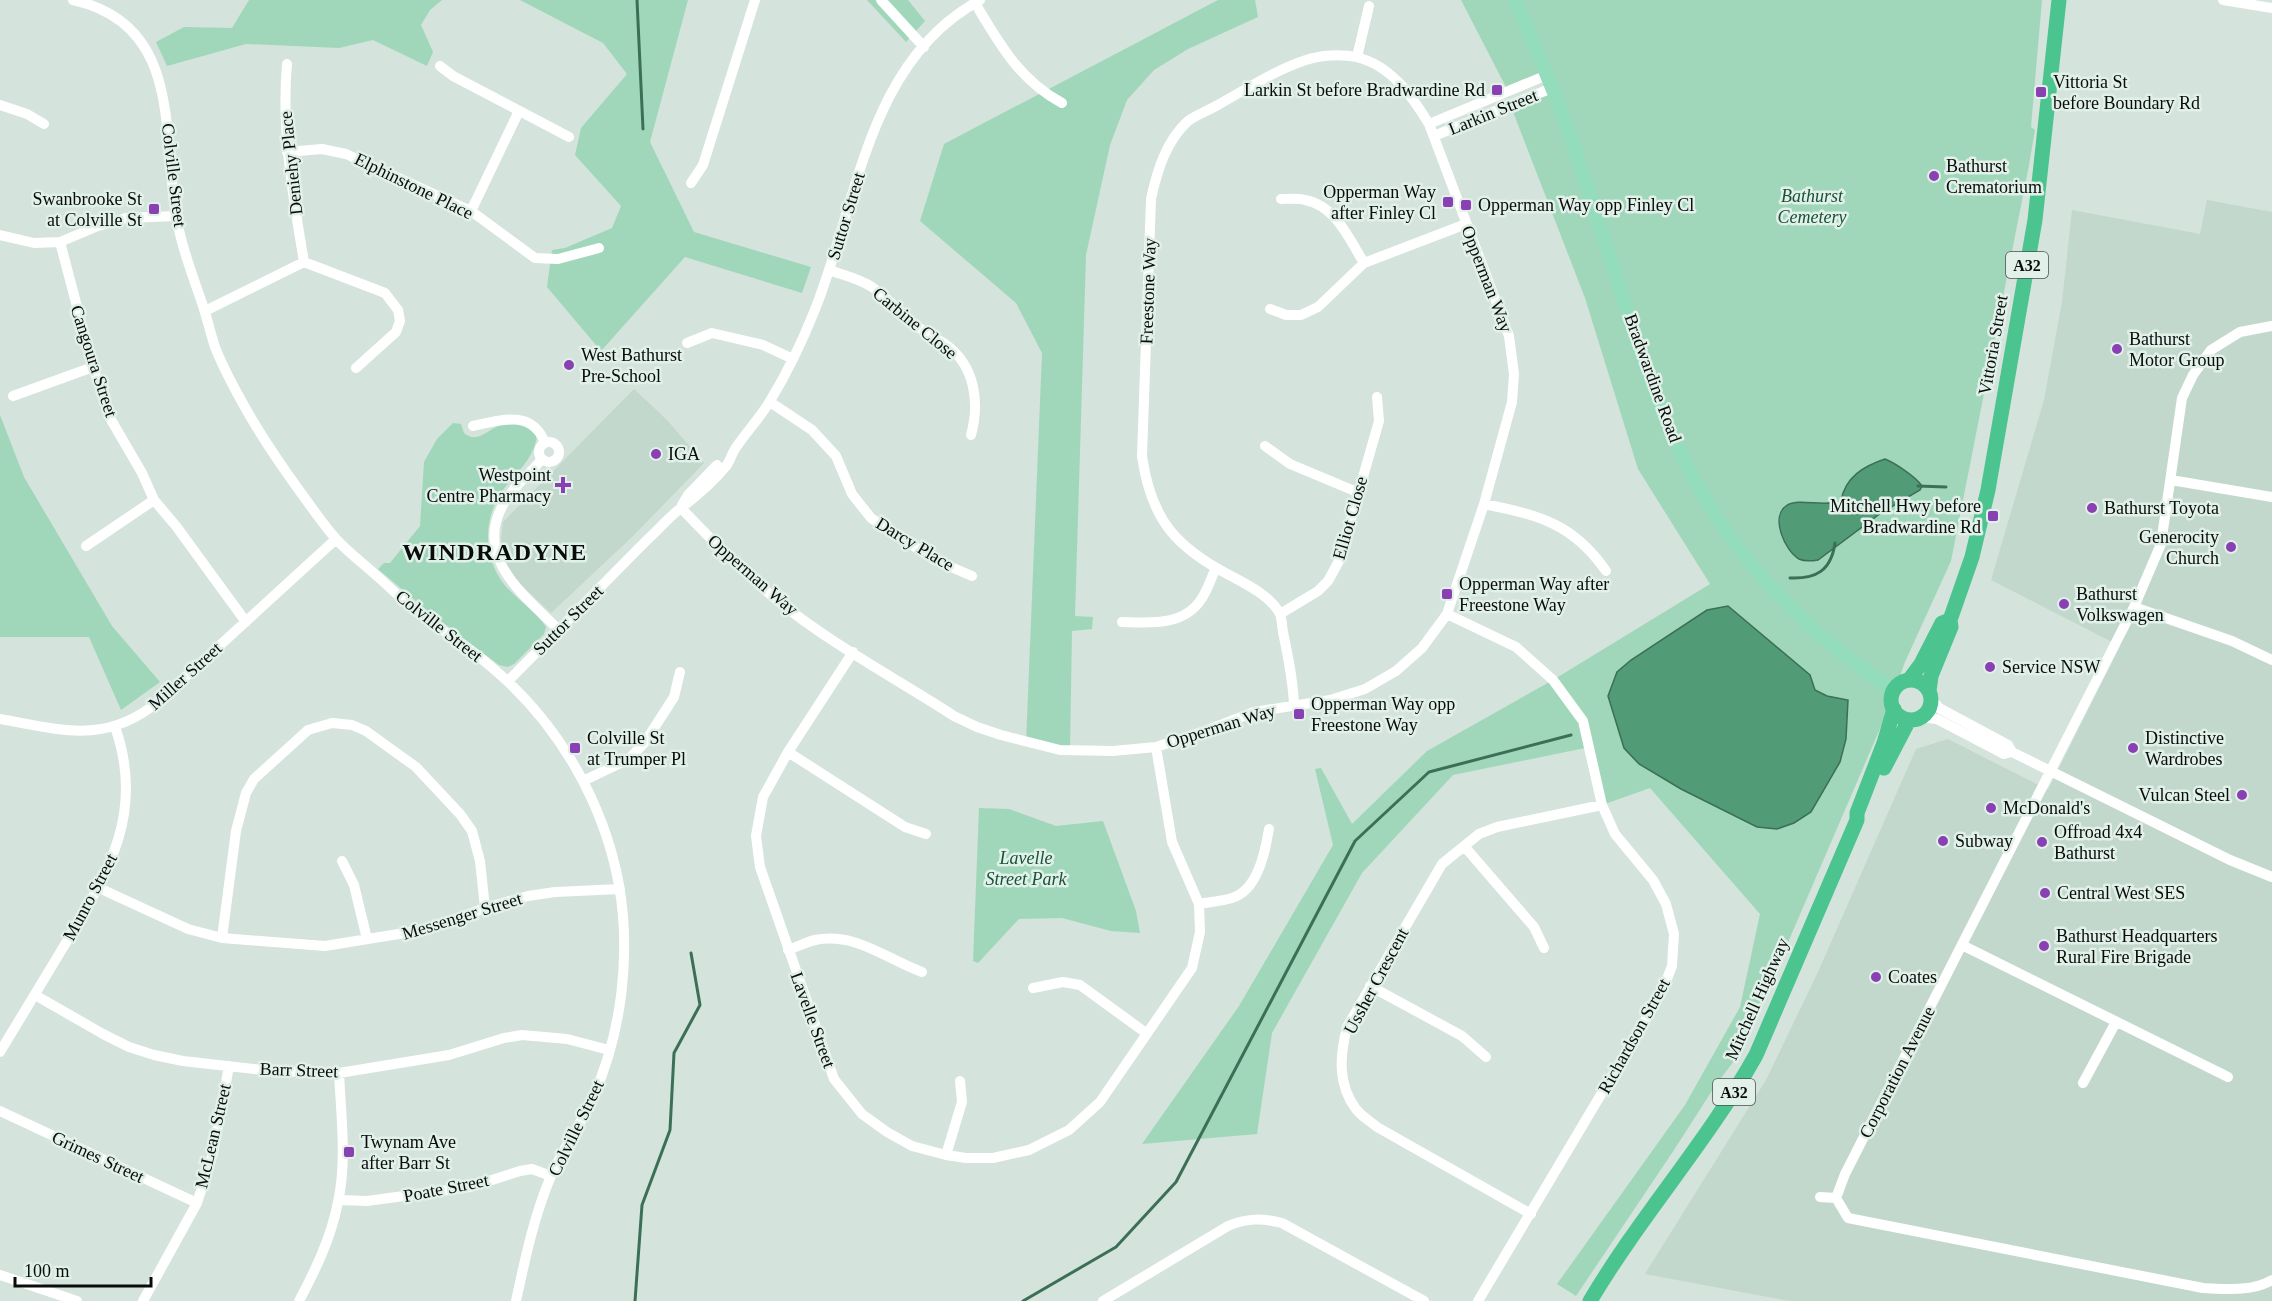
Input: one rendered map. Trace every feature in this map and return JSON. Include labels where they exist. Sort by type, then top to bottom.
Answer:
[{"type":"highway","name":"Vittoria Street","points":[[1930,694],[1931,676],[1951,627],[1950,620],[1972,557],[1987,495],[2035,220],[2060,0]]},
{"type":"highway","name":"Vittoria Street","points":[[1909,680],[1921,664],[1942,623],[1950,620]]},
{"type":"highway","name":"A32","points":[[1893,709],[1891,696],[1894,690],[1898,685],[1909,680]]},
{"type":"highway","points":[[1909,680],[1921,683],[1930,694]]},
{"type":"highway","name":"A32","points":[[1915,718],[1928,709],[1930,694]]},
{"type":"highway","points":[[1893,709],[1898,715],[1915,718]]},
{"type":"highway","name":"Mitchell Highway","points":[[1857,820],[1857,813],[1884,743],[1893,709]]},
{"type":"highway","name":"Mitchell Highway","points":[[1590,1301],[1631,1236],[1704,1137],[1740,1083],[1756,1054],[1857,820],[1865,812],[1893,748],[1915,718]]},
{"type":"main road","name":"Bradwardine Road","points":[[1515,0],[1568,132],[1662,411],[1692,475],[1731,538],[1778,594],[1815,632],[1839,652],[1894,690]]},
{"type":"street","name":"Colville Street","points":[[73,0],[83,2],[111,15],[124,25],[137,37],[156,68],[162,86],[166,115],[176,216],[191,272],[217,351],[243,404],[276,458],[336,539],[419,614],[480,657],[508,681],[540,717],[564,749],[583,781],[601,819],[620,889],[623,970],[618,1014],[594,1096],[551,1176],[528,1245],[516,1301]]},
{"type":"street","points":[[691,183],[703,165],[754,0]]},
{"type":"street","points":[[880,0],[924,46]]},
{"type":"street","points":[[2223,0],[2272,8]]},
{"type":"street","points":[[977,1],[1000,45],[1032,84],[1062,102]]},
{"type":"street","name":"Suttor Street","points":[[508,681],[681,508],[693,501],[728,463],[734,450],[770,402],[814,312],[869,141],[883,107],[900,78],[924,46],[944,26],[977,1]]},
{"type":"street","points":[[1357,57],[1369,6]]},
{"type":"street","name":"Freestone Way","points":[[1280,614],[1258,590],[1188,550],[1168,530],[1152,501],[1145,478],[1142,456],[1151,199],[1157,174],[1168,147],[1188,121],[1308,59],[1333,56],[1357,57],[1386,71],[1412,97],[1434,136]]},
{"type":"street","name":"Deniehy Place","points":[[287,64],[284,96],[287,152],[304,262]]},
{"type":"street","points":[[440,66],[453,76],[569,137]]},
{"type":"street","name":"Larkin Street","points":[[1429,124],[1549,82]]},
{"type":"street","name":"Larkin Street","points":[[1434,136],[1549,82]]},
{"type":"street","points":[[0,105],[27,114],[44,124]]},
{"type":"street","points":[[471,211],[519,111]]},
{"type":"street","name":"Opperman Way","points":[[681,508],[739,567],[777,601],[853,652],[967,723],[1026,743],[1060,750],[1088,751],[1156,747],[1254,712],[1330,700],[1365,690],[1396,671],[1413,656],[1448,614],[1484,504],[1512,402],[1514,374],[1509,336],[1434,136]]},
{"type":"street","name":"Elphinstone Place","points":[[287,152],[322,149],[346,154],[471,211],[535,258],[558,259],[598,248]]},
{"type":"street","points":[[1281,199],[1305,200],[1320,205],[1338,220],[1364,263]]},
{"type":"street","points":[[0,235],[34,243],[60,242],[98,226],[126,218],[176,216]]},
{"type":"street","points":[[1270,309],[1286,315],[1301,315],[1318,307],[1364,263],[1466,225]]},
{"type":"street","name":"Cangoura Street","points":[[60,242],[93,367],[110,418],[142,473],[154,500],[176,526],[246,622]]},
{"type":"street","points":[[205,311],[304,262],[385,293],[398,310],[400,321],[396,332],[356,368]]},
{"type":"street","name":"Carbine Close","points":[[829,270],[870,286],[919,328],[946,345],[963,360],[973,382],[976,417],[971,435]]},
{"type":"street","name":"Corporation Avenue","points":[[1836,1198],[1845,1174],[2134,607],[2161,544],[2182,398],[2193,375],[2211,350],[2240,332],[2272,326]]},
{"type":"street","points":[[687,343],[712,333],[763,345],[793,359]]},
{"type":"street","points":[[13,396],[93,367]]},
{"type":"street","name":"Elliot Close","points":[[1280,614],[1318,591],[1328,581],[1339,561],[1378,421],[1377,397]]},
{"type":"street","name":"Darcy Place","points":[[770,402],[812,430],[836,456],[852,494],[871,518],[936,560],[972,576]]},
{"type":"street","points":[[473,426],[514,419],[536,427],[545,443]]},
{"type":"street","points":[[542,459],[540,450],[545,443]]},
{"type":"street","points":[[542,459],[550,462],[559,454],[554,443],[545,443]]},
{"type":"street","points":[[1265,446],[1290,464],[1357,492]]},
{"type":"street","points":[[542,459],[503,504],[495,525],[494,537],[499,561],[505,572],[519,592],[559,630]]},
{"type":"street","points":[[2171,480],[2272,497]]},
{"type":"street","points":[[86,546],[154,500]]},
{"type":"street","points":[[1484,504],[1532,514],[1561,527],[1593,551],[1606,571]]},
{"type":"street","name":"Miller Street","points":[[0,719],[68,731],[86,731],[115,727],[149,710],[336,539]]},
{"type":"street","points":[[1122,622],[1151,623],[1184,618],[1202,600],[1216,568]]},
{"type":"street","points":[[2134,607],[2232,641],[2272,660]]},
{"type":"street","points":[[1280,614],[1292,674],[1294,705]]},
{"type":"street","name":"Richardson Street","points":[[1448,614],[1516,647],[1553,680],[1583,722],[1602,805],[1615,834],[1653,880],[1666,904],[1674,934],[1671,966],[1662,992],[1478,1301]]},
{"type":"street","name":"Lavelle Street","points":[[853,652],[788,752],[763,797],[756,836],[760,867],[834,1079],[862,1114],[912,1146],[966,1158],[993,1158],[1029,1150],[1069,1130],[1100,1102],[1192,968],[1200,932],[1199,904],[1172,842],[1156,747]]},
{"type":"street","points":[[583,781],[629,759],[645,742],[674,697],[680,672]]},
{"type":"street","points":[[1930,694],[1939,708],[2008,745],[2012,752],[2230,860],[2272,877]]},
{"type":"street","points":[[1915,718],[1938,720],[2004,754],[2012,752]]},
{"type":"street","points":[[222,938],[236,831],[246,793],[254,779],[308,730],[332,723],[352,724],[366,731],[416,767],[460,814],[472,831],[480,861],[484,908]]},
{"type":"street","name":"Munro Street","points":[[0,1052],[99,888],[116,849],[125,804],[126,768],[115,727]]},
{"type":"street","points":[[788,752],[905,827],[926,834]]},
{"type":"street","name":"Ussher Crescent","points":[[1531,1214],[1377,1127],[1356,1109],[1343,1084],[1341,1053],[1347,1027],[1442,864],[1479,834],[1497,827],[1602,805]]},
{"type":"street","points":[[1199,904],[1233,897],[1245,892],[1265,854],[1269,829]]},
{"type":"street","points":[[1464,846],[1534,927],[1544,948]]},
{"type":"street","points":[[342,861],[354,885],[367,939]]},
{"type":"street","name":"Messenger Street","points":[[99,888],[188,929],[222,938],[313,946],[429,929],[484,908],[537,894],[620,889]]},
{"type":"street","points":[[788,950],[816,940],[849,940],[871,947],[901,964],[922,972]]},
{"type":"street","points":[[1962,945],[2228,1077]]},
{"type":"street","points":[[1033,988],[1063,982],[1080,985],[1146,1033]]},
{"type":"street","points":[[1370,986],[1462,1036],[1486,1057]]},
{"type":"street","name":"Barr Street","points":[[35,994],[103,1034],[129,1047],[154,1055],[283,1072],[339,1073],[449,1055],[504,1038],[522,1035],[567,1039],[609,1050]]},
{"type":"street","points":[[2083,1083],[2116,1022]]},
{"type":"street","name":"McLean Street","points":[[143,1301],[197,1203],[213,1154],[229,1066]]},
{"type":"street","points":[[299,1301],[317,1268],[339,1200],[342,1151],[339,1073]]},
{"type":"street","points":[[946,1155],[962,1102],[960,1081]]},
{"type":"street","name":"Grimes Street","points":[[0,1111],[197,1203]]},
{"type":"street","name":"Poate Street","points":[[339,1200],[367,1201],[470,1187],[532,1169],[551,1176]]},
{"type":"street","points":[[1820,1197],[1836,1198],[1848,1218],[2204,1288],[2237,1289],[2263,1285],[2272,1280]]},
{"type":"street","points":[[1103,1301],[1228,1226],[1251,1219],[1282,1223],[1424,1301]]},
{"type":"street","points":[[0,1275],[77,1301]]},
{"type":"shaded area","points":[[2207,200],[2272,212],[2272,1301],[1789,1301],[1645,1274],[1766,1080],[1818,972],[1916,749],[1948,739],[2048,790],[2120,646],[1991,580],[2044,400],[2062,302],[2072,210],[2200,234]]},
{"type":"shaded area","points":[[634,389],[667,420],[704,463],[633,536],[551,613],[516,580],[505,561],[501,541],[503,522]]},
{"type":"shaded area","points":[[1885,459],[1915,479],[1922,486],[1920,490],[1881,513],[1818,560],[1804,561],[1794,555],[1781,534],[1779,518],[1781,511],[1791,503],[1797,502],[1834,503],[1841,501],[1851,479],[1863,469]]},
{"type":"shaded area","points":[[1728,606],[1810,675],[1815,690],[1827,696],[1848,700],[1846,739],[1840,762],[1811,812],[1794,823],[1777,829],[1757,827],[1681,789],[1639,764],[1624,748],[1608,696],[1617,672],[1631,660],[1707,610]]},
{"type":"green space","points":[[249,0],[442,0],[430,10],[421,25],[433,52],[427,66],[373,40],[339,48],[246,44],[167,66],[156,42],[184,27],[232,28]]},
{"type":"green space","points":[[520,0],[688,0],[650,142],[694,232],[811,267],[802,293],[685,257],[601,351],[547,287],[552,250],[565,248],[612,228],[621,206],[575,155],[581,128],[627,74],[603,43]]},
{"type":"green space","points":[[867,0],[908,0],[925,21],[906,42]]},
{"type":"green space","points":[[1218,0],[1255,0],[1258,17],[1188,49],[1154,70],[1127,100],[1110,145],[1086,255],[1075,616],[1093,617],[1092,629],[1072,631],[1070,750],[1026,743],[1042,353],[1016,303],[920,221],[944,144]]},
{"type":"green space","name":"Bathurst Cemetery","points":[[1461,0],[2042,0],[2031,127],[2035,130],[1951,561],[1905,662],[1885,717],[1752,1026],[1734,1061],[1715,1086],[1576,1296],[1557,1284],[1685,1105],[1740,1007],[1760,914],[1650,788],[1602,805],[1590,747],[1453,775],[1362,873],[1272,1033],[1257,1134],[1142,1144],[1239,1006],[1333,845],[1315,769],[1321,768],[1352,824],[1427,751],[1553,680],[1710,584],[1638,469],[1585,298],[1510,104],[1551,88],[1547,76],[1508,91]]},
{"type":"green space","points":[[0,415],[24,477],[112,626],[160,682],[121,710],[89,637],[0,637]]},
{"type":"green space","points":[[453,423],[461,424],[464,433],[474,437],[509,424],[531,426],[537,436],[529,457],[499,496],[488,530],[490,554],[499,577],[546,627],[544,634],[514,664],[508,667],[499,665],[429,612],[378,569],[384,563],[390,563],[420,526],[424,462],[437,439]]},
{"type":"green space","name":"Lavelle Street Park","points":[[979,808],[1009,809],[1056,826],[1103,821],[1136,911],[1140,933],[1111,931],[1062,918],[1019,919],[978,963],[973,961]]},
{"type":"waterway","points":[[637,0],[643,129]]},
{"type":"waterway","points":[[1918,486],[1946,487]]},
{"type":"waterway","points":[[1790,578],[1807,577],[1821,571],[1830,560],[1835,543]]},
{"type":"waterway","points":[[1023,1301],[1116,1247],[1176,1182],[1355,841],[1429,772],[1571,735]]},
{"type":"waterway","points":[[635,1301],[642,1205],[670,1130],[674,1053],[700,1005],[691,953]]},
{"type":"place","name":"Larkin St before Bradwardine Rd","points":[[1497,90]]},
{"type":"place","name":"Vittoria St before Boundary Rd","points":[[2041,92]]},
{"type":"place","name":"Bathurst Crematorium","points":[[1934,176]]},
{"type":"place","name":"Opperman Way after Finley Cl","points":[[1448,202]]},
{"type":"place","name":"Opperman Way opp Finley Cl","points":[[1466,205]]},
{"type":"place","name":"Swanbrooke St at Colville St","points":[[154,209]]},
{"type":"place","name":"Bathurst Motor Group","points":[[2117,349]]},
{"type":"place","name":"West Bathurst Pre-School","points":[[569,365]]},
{"type":"place","name":"IGA","points":[[656,454]]},
{"type":"place","name":"Westpoint Centre Pharmacy","points":[[563,485]]},
{"type":"place","name":"Bathurst Toyota","points":[[2092,508]]},
{"type":"place","name":"Mitchell Hwy before Bradwardine Rd","points":[[1993,516]]},
{"type":"place","name":"Generocity Church","points":[[2231,547]]},
{"type":"place","name":"Opperman Way after Freestone Way","points":[[1447,594]]},
{"type":"place","name":"Bathurst Volkswagen","points":[[2064,604]]},
{"type":"place","name":"Service NSW","points":[[1990,667]]},
{"type":"place","name":"Opperman Way opp Freestone Way","points":[[1299,714]]},
{"type":"place","name":"Colville St at Trumper Pl","points":[[575,748]]},
{"type":"place","name":"Distinctive Wardrobes","points":[[2133,748]]},
{"type":"place","name":"Vulcan Steel","points":[[2242,795]]},
{"type":"place","name":"McDonald's","points":[[1991,808]]},
{"type":"place","name":"Subway","points":[[1943,841]]},
{"type":"place","name":"Offroad 4x4 Bathurst","points":[[2042,842]]},
{"type":"place","name":"Central West SES","points":[[2045,893]]},
{"type":"place","name":"Bathurst Headquarters Rural Fire Brigade","points":[[2044,946]]},
{"type":"place","name":"Coates","points":[[1876,977]]},
{"type":"place","name":"Twynam Ave after Barr St","points":[[349,1152]]},
{"type":"district","name":"WINDRADYNE","points":[[495,552]]}]
